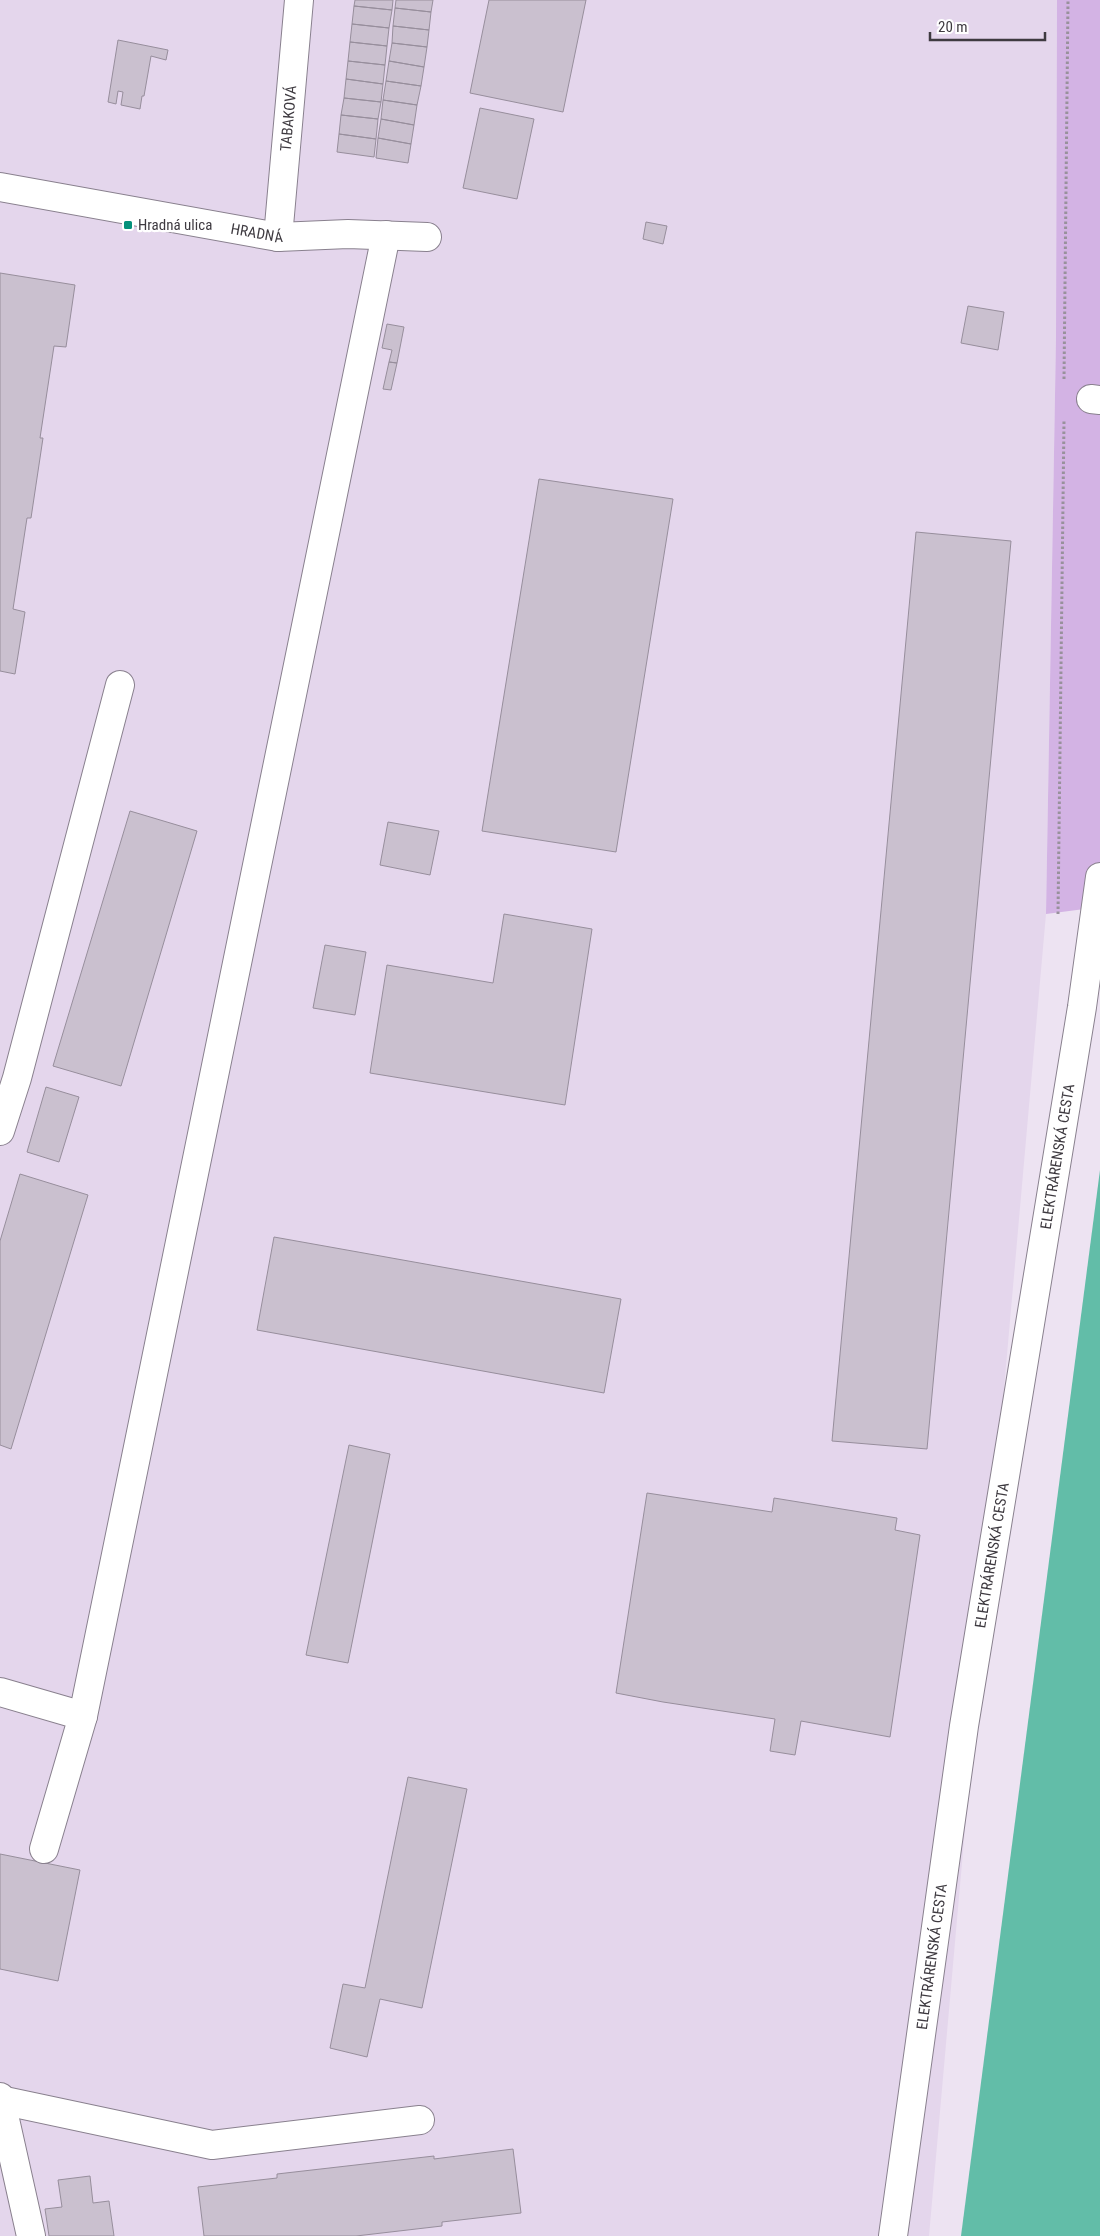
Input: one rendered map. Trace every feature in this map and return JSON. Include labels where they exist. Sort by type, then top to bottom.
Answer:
[{"type":"street","name":"TABAKOVÁ","points":[[278,237],[299,0]]},
{"type":"street","name":"HRADNÁ","points":[[0,187],[278,237],[386,235],[427,237]]},
{"type":"street","points":[[44,1849],[83,1716],[386,235]]},
{"type":"street","points":[[0,1131],[9,1077],[120,686]]},
{"type":"street","name":"ELEKTRÁRENSKÁ CESTA","points":[[893,2236],[964,1726],[1082,1007],[1100,877]]},
{"type":"street","points":[[0,1692],[83,1716]]},
{"type":"street","points":[[31,2236],[0,2099],[212,2145],[420,2120]]},
{"type":"path","points":[[1064,388],[1068,0]]},
{"type":"path","points":[[1058,914],[1064,418]]},
{"type":"shaded area","points":[[0,0],[1057,0],[1056,337],[1046,914],[929,2236],[0,2236]]},
{"type":"shaded area","points":[[1057,0],[1100,0],[1100,907],[1046,914],[1056,337]]},
{"type":"shaded area","points":[[1100,1170],[1100,2236],[961,2236]]},
{"type":"building","points":[[355,0],[393,0],[392,10],[354,6]]},
{"type":"building","points":[[396,0],[433,0],[431,12],[395,8]]},
{"type":"building","points":[[489,0],[586,0],[563,112],[470,93]]},
{"type":"building","points":[[354,6],[392,10],[389,28],[352,24]]},
{"type":"building","points":[[395,8],[431,12],[429,30],[393,26]]},
{"type":"building","points":[[352,24],[389,28],[387,46],[350,42]]},
{"type":"building","points":[[393,26],[429,30],[427,47],[392,43]]},
{"type":"building","points":[[118,40],[168,50],[166,60],[151,56],[140,109],[121,105],[123,92],[118,91],[116,104],[108,102]]},
{"type":"building","points":[[350,42],[387,46],[385,65],[348,61]]},
{"type":"building","points":[[392,43],[427,47],[424,67],[389,61]]},
{"type":"building","points":[[348,61],[385,65],[383,84],[346,79]]},
{"type":"building","points":[[389,61],[424,67],[421,86],[386,81]]},
{"type":"building","points":[[346,79],[383,84],[381,102],[344,98]]},
{"type":"building","points":[[386,81],[421,86],[417,105],[383,100]]},
{"type":"building","points":[[344,98],[381,102],[378,119],[341,115]]},
{"type":"building","points":[[383,100],[417,105],[414,125],[381,119]]},
{"type":"building","points":[[480,108],[534,119],[517,199],[463,188]]},
{"type":"building","points":[[341,115],[378,119],[376,139],[339,134]]},
{"type":"building","points":[[381,119],[414,125],[411,144],[378,138]]},
{"type":"building","points":[[339,134],[376,139],[374,157],[337,152]]},
{"type":"building","points":[[378,138],[411,144],[408,163],[376,158]]},
{"type":"building","points":[[646,222],[667,226],[663,244],[643,239]]},
{"type":"building","points":[[0,273],[75,285],[66,347],[54,346],[40,438],[43,438],[31,518],[27,518],[13,609],[25,612],[15,674],[0,671]]},
{"type":"building","points":[[968,306],[1004,312],[998,350],[961,343]]},
{"type":"building","points":[[387,324],[404,327],[397,363],[389,362],[392,350],[382,348]]},
{"type":"building","points":[[389,362],[397,363],[391,390],[383,389]]},
{"type":"building","points":[[539,479],[673,499],[616,852],[482,831]]},
{"type":"building","points":[[916,532],[1011,541],[927,1449],[832,1441]]},
{"type":"building","points":[[130,811],[197,831],[121,1086],[53,1066]]},
{"type":"building","points":[[388,822],[439,831],[430,875],[380,865]]},
{"type":"building","points":[[504,914],[592,929],[565,1105],[370,1073],[387,965],[493,983]]},
{"type":"building","points":[[325,945],[366,952],[355,1015],[313,1008]]},
{"type":"building","points":[[46,1087],[79,1097],[59,1162],[27,1152]]},
{"type":"building","points":[[20,1174],[88,1195],[11,1449],[0,1445],[0,1241]]},
{"type":"building","points":[[274,1237],[621,1299],[604,1393],[257,1330]]},
{"type":"building","points":[[349,1445],[390,1454],[348,1663],[306,1655]]},
{"type":"building","points":[[647,1493],[772,1512],[774,1498],[897,1518],[895,1530],[920,1535],[890,1737],[801,1721],[795,1755],[770,1751],[775,1719],[616,1693]]},
{"type":"building","points":[[408,1777],[467,1789],[422,2008],[380,1999],[367,2057],[330,2048],[343,1984],[365,1988]]},
{"type":"building","points":[[0,1854],[80,1870],[58,1981],[0,1969]]},
{"type":"building","points":[[513,2149],[521,2213],[442,2222],[442,2226],[356,2236],[204,2236],[198,2187],[277,2178],[277,2174],[434,2156],[434,2159]]},
{"type":"building","points":[[90,2176],[93,2203],[109,2201],[114,2236],[49,2236],[45,2209],[62,2207],[58,2180]]},
{"type":"place","name":"Hradná ulica","points":[[128,225]]}]
